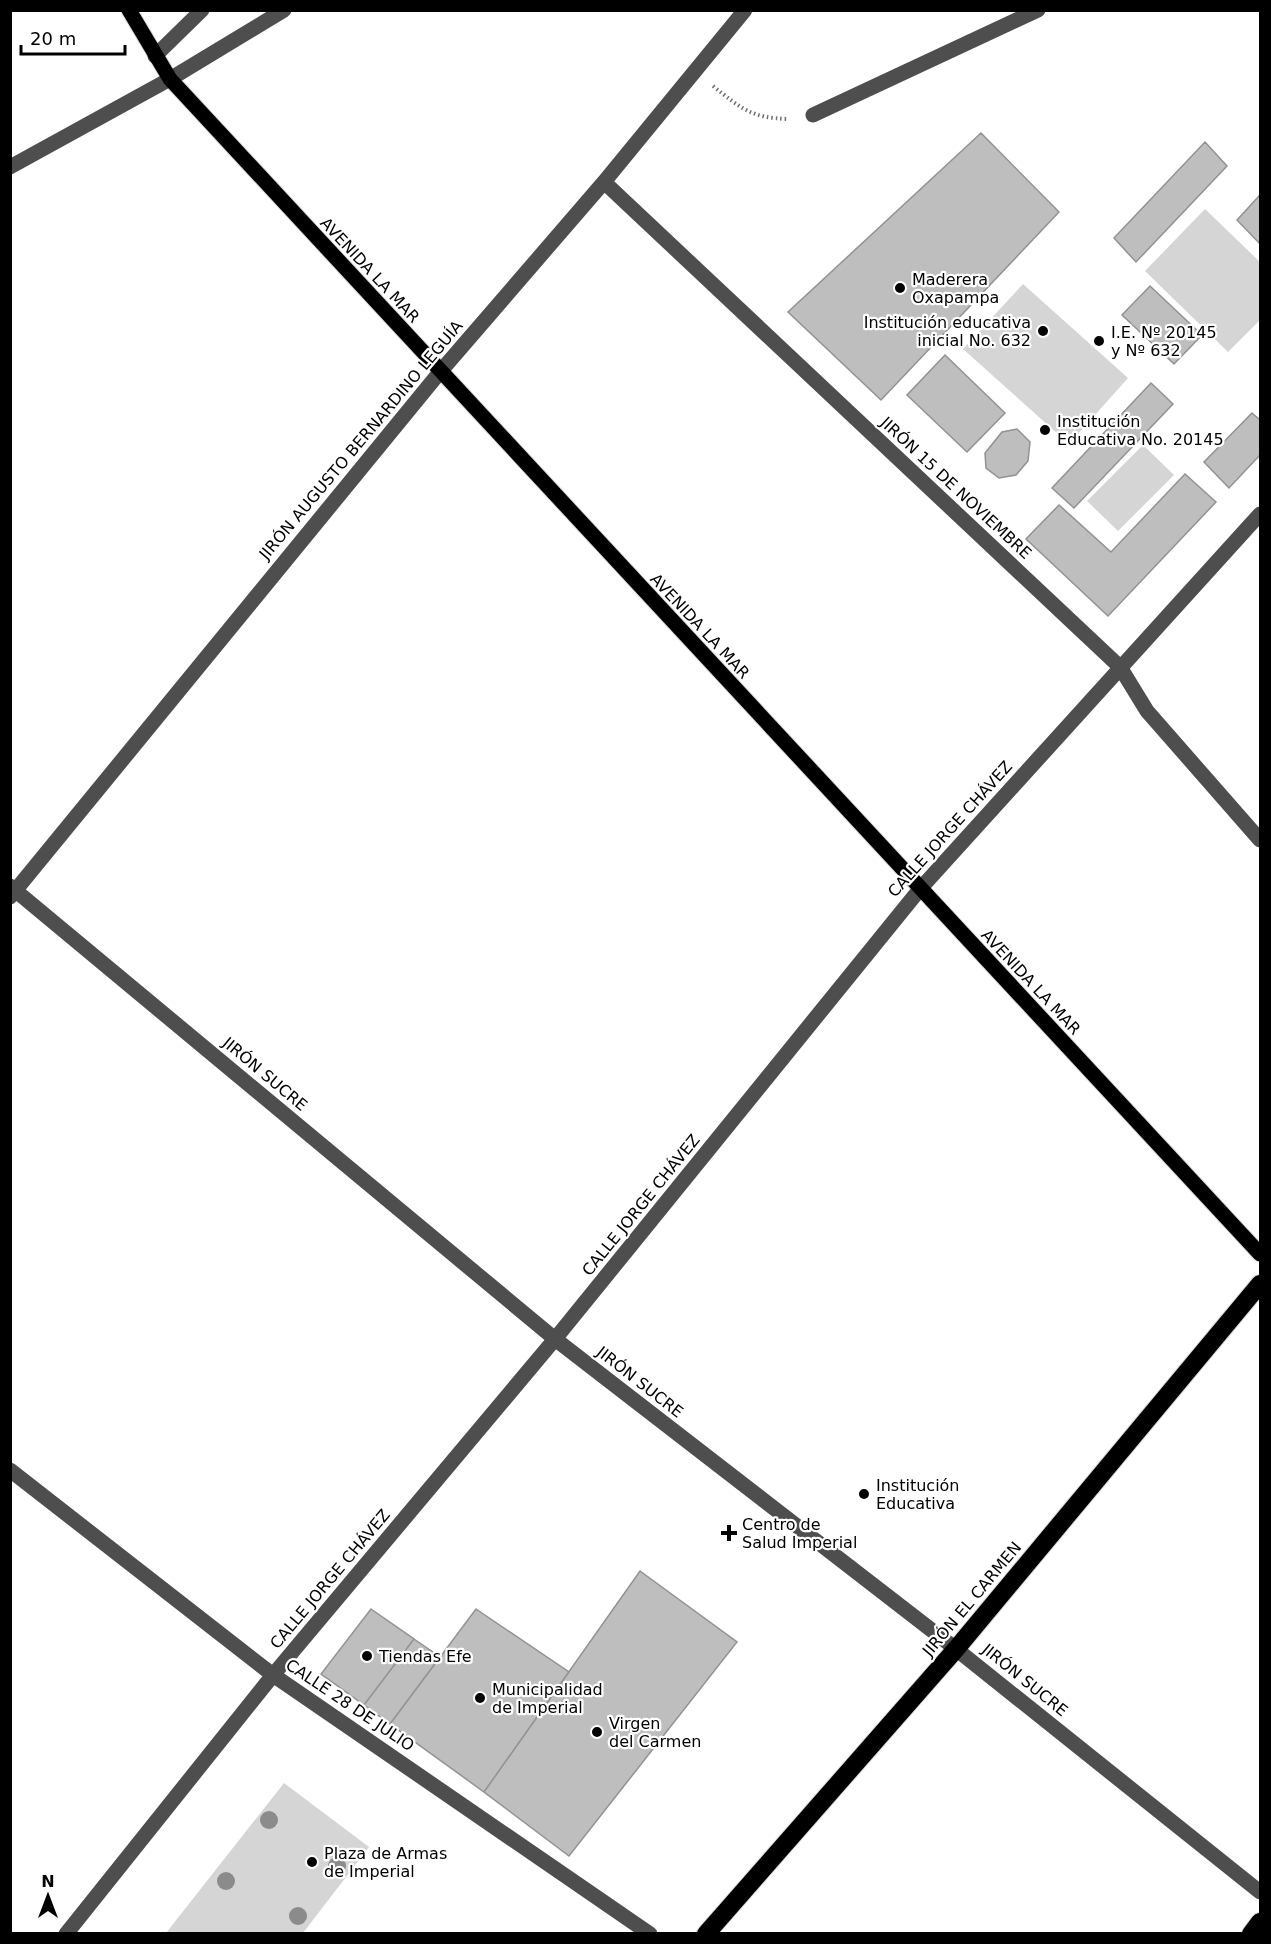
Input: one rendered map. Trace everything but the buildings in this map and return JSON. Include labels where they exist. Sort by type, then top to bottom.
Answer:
[{"type":"highway","name":"JIRÓN EL CARMEN","points":[[706,1934],[956,1649],[1260,1284]]},
{"type":"highway","points":[[1251,1934],[1260,1922]]},
{"type":"main road","name":"AVENIDA LA MAR","points":[[129,10],[170,79],[1260,1254]]},
{"type":"street","points":[[155,56],[202,10]]},
{"type":"street","points":[[10,167],[170,79],[284,10]]},
{"type":"street","name":"JIRÓN AUGUSTO BERNARDINO LEGUÍA","points":[[12,891],[440,372],[604,183],[745,10]]},
{"type":"street","points":[[813,115],[1038,10]]},
{"type":"street","name":"JIRÓN 15 DE NOVIEMBRE","points":[[604,183],[1120,667],[1147,711],[1260,840]]},
{"type":"street","name":"CALLE JORGE CHÁVEZ","points":[[66,1934],[273,1675],[555,1339],[920,888],[1260,514]]},
{"type":"street","name":"JIRÓN SUCRE","points":[[12,891],[555,1339],[956,1649],[1260,1892]]},
{"type":"street","name":"CALLE 28 DE JULIO","points":[[10,1470],[273,1675],[650,1934]]},
{"type":"path","points":[[695,71],[742,110],[765,118],[792,119],[813,115]]},
{"type":"shaded area","points":[[1205,209],[1260,262],[1260,320],[1228,352],[1145,271]]},
{"type":"shaded area","points":[[1023,284],[1128,378],[1069,444],[963,349]]},
{"type":"shaded area","points":[[1143,445],[1174,475],[1118,531],[1087,501]]},
{"type":"shaded area","points":[[284,1783],[369,1847],[303,1933],[166,1933]]},
{"type":"place","name":"Maderera Oxapampa","points":[[900,288]]},
{"type":"place","name":"Institución educativa inicial No. 632","points":[[1043,331]]},
{"type":"place","name":"I.E. Nº 20145 y Nº 632","points":[[1099,341]]},
{"type":"place","name":"Institución Educativa No. 20145","points":[[1045,430]]},
{"type":"place","name":"Institución Educativa","points":[[864,1494]]},
{"type":"place","name":"Centro de Salud Imperial","points":[[729,1533]]},
{"type":"place","name":"Tiendas Efe","points":[[367,1656]]},
{"type":"place","name":"Municipalidad de Imperial","points":[[480,1698]]},
{"type":"place","name":"Virgen del Carmen","points":[[597,1732]]},
{"type":"place","name":"Plaza de Armas de Imperial","points":[[312,1862]]}]
